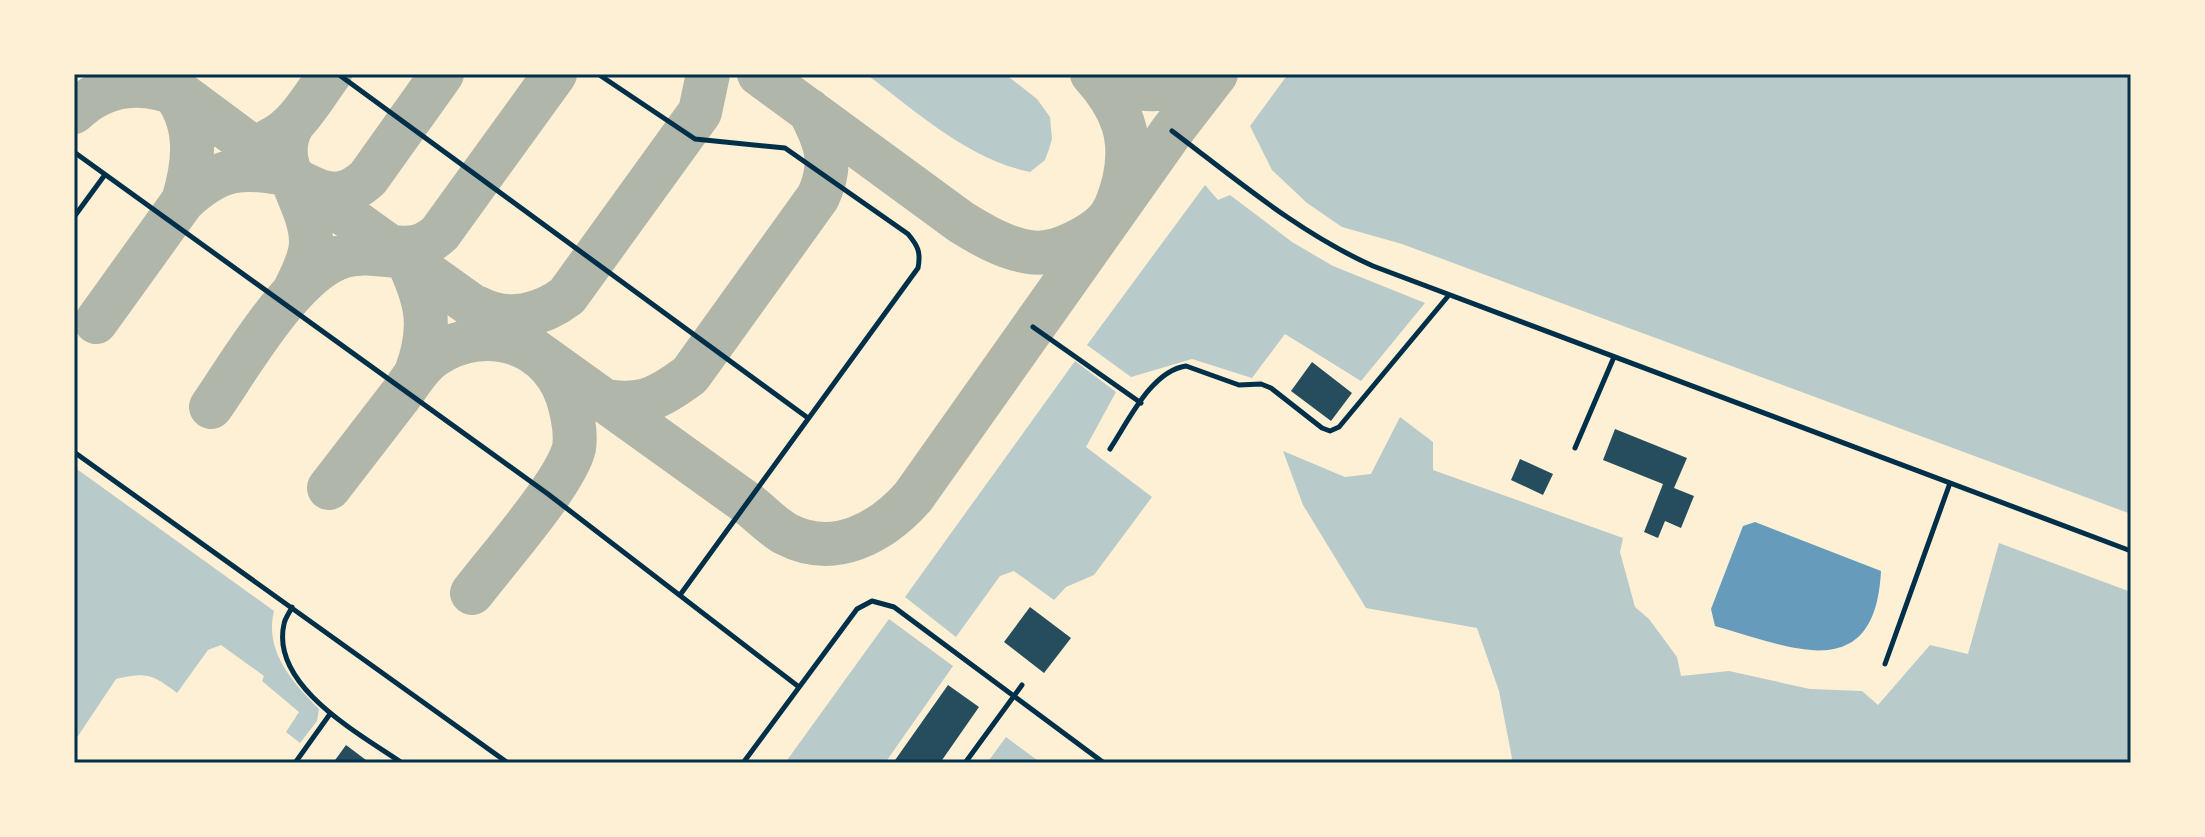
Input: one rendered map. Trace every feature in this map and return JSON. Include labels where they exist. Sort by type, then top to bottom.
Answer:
[{"type":"lane","points":[[338,74],[808,418]]},
{"type":"lane","points":[[598,74],[695,139],[785,148],[908,234],[920,254],[918,268],[680,595]]},
{"type":"lane","points":[[1172,131],[1307,232],[1337,250],[2131,551]]},
{"type":"lane","points":[[74,152],[548,494],[799,687]]},
{"type":"lane","points":[[74,217],[104,176]]},
{"type":"lane","points":[[1110,449],[1156,380],[1177,367],[1186,366],[1239,385],[1261,384],[1271,388],[1322,428],[1330,431],[1339,427],[1449,295]]},
{"type":"lane","points":[[1033,327],[1141,403]]},
{"type":"lane","points":[[1575,448],[1614,357]]},
{"type":"lane","points":[[74,452],[508,763]]},
{"type":"lane","points":[[1885,664],[1950,483]]},
{"type":"lane","points":[[743,763],[857,609],[872,601],[894,607],[1104,763]]},
{"type":"lane","points":[[292,607],[284,624],[285,649],[295,675],[308,694],[330,714],[402,763]]},
{"type":"lane","points":[[965,763],[1022,685]]},
{"type":"lane","points":[[295,763],[330,714]]},
{"type":"shaded area","points":[[866,74],[1005,74],[1037,99],[1050,117],[1052,139],[1045,160],[1030,172],[985,156],[943,132]]},
{"type":"shaded area","points":[[1288,74],[2131,74],[2131,514],[1402,244],[1342,227],[1307,203],[1272,170],[1250,126]]},
{"type":"shaded area","points":[[1205,185],[1218,200],[1230,195],[1292,242],[1333,266],[1425,303],[1361,381],[1285,334],[1252,378],[1192,359],[1131,377],[1087,345]]},
{"type":"shaded area","points":[[1075,361],[1116,392],[1086,447],[1152,497],[1094,575],[1066,587],[1054,600],[1014,571],[1000,576],[956,637],[905,597]]},
{"type":"shaded area","points":[[1400,417],[1433,442],[1433,470],[1623,538],[1620,552],[1635,607],[1649,619],[1677,657],[1681,676],[1729,671],[1810,689],[1862,691],[1878,705],[1930,645],[1968,654],[1999,543],[2131,592],[2131,763],[1510,763],[1512,758],[1499,691],[1477,628],[1366,608],[1303,505],[1283,451],[1345,477],[1371,474]]},
{"type":"shaded area","points":[[74,467],[274,611],[273,640],[277,653],[291,677],[319,709],[317,721],[300,743],[286,732],[299,712],[262,681],[264,676],[221,645],[208,650],[177,693],[149,676],[116,679],[74,742]]},
{"type":"shaded area","points":[[889,619],[953,666],[885,763],[785,763]]},
{"type":"shaded area","points":[[1006,737],[1041,763],[987,763]]},
{"type":"water","points":[[1755,522],[1881,571],[1875,608],[1863,632],[1846,645],[1824,650],[1799,649],[1715,626],[1711,609],[1743,526]]},
{"type":"building","points":[[1312,362],[1352,393],[1331,421],[1291,391]]},
{"type":"building","points":[[1615,429],[1687,458],[1674,488],[1694,496],[1681,528],[1665,521],[1658,538],[1644,532],[1663,484],[1603,460]]},
{"type":"building","points":[[1520,459],[1553,474],[1543,495],[1511,480]]},
{"type":"building","points":[[1030,607],[1071,638],[1044,673],[1004,642]]},
{"type":"building","points":[[948,685],[979,707],[940,763],[893,763]]},
{"type":"building","points":[[346,745],[370,763],[333,763]]},
{"type":"taxiway","points":[[154,74],[747,503],[781,531],[804,541],[822,544],[839,543],[871,531],[913,497],[1172,131],[1216,74]]},
{"type":"taxiway","points":[[270,140],[296,120],[330,74]]},
{"type":"taxiway","points":[[306,185],[338,194],[353,189],[368,178],[442,74]]},
{"type":"taxiway","points":[[392,247],[418,246],[440,233],[555,74]]},
{"type":"taxiway","points":[[478,308],[501,316],[524,315],[547,308],[567,296],[700,112],[708,74]]},
{"type":"taxiway","points":[[759,74],[961,222],[1002,244],[1036,253],[1063,248],[1099,228],[1115,209],[1121,192],[1127,165],[1123,124],[1111,99],[1092,74]]},
{"type":"taxiway","points":[[1098,74],[1125,85],[1152,89],[1179,86],[1206,74]]},
{"type":"taxiway","points":[[74,112],[99,94],[126,86],[154,87],[183,96]]},
{"type":"taxiway","points":[[170,88],[186,114],[192,142],[190,172],[183,201]]},
{"type":"taxiway","points":[[604,401],[630,403],[650,399],[690,375],[818,197],[826,174],[826,153],[809,110]]},
{"type":"taxiway","points":[[293,124],[287,139],[288,167],[305,211],[311,242],[308,260],[295,289]]},
{"type":"taxiway","points":[[96,322],[183,201],[196,190],[208,181],[232,172],[258,170],[290,175]]},
{"type":"taxiway","points":[[211,407],[288,299],[306,279],[344,256],[375,254],[406,257],[419,287],[425,314],[425,342],[416,373]]},
{"type":"taxiway","points":[[329,488],[420,369],[435,355],[455,345],[476,340],[517,344],[535,353],[562,384],[572,416],[574,448],[544,501],[472,593]]}]
